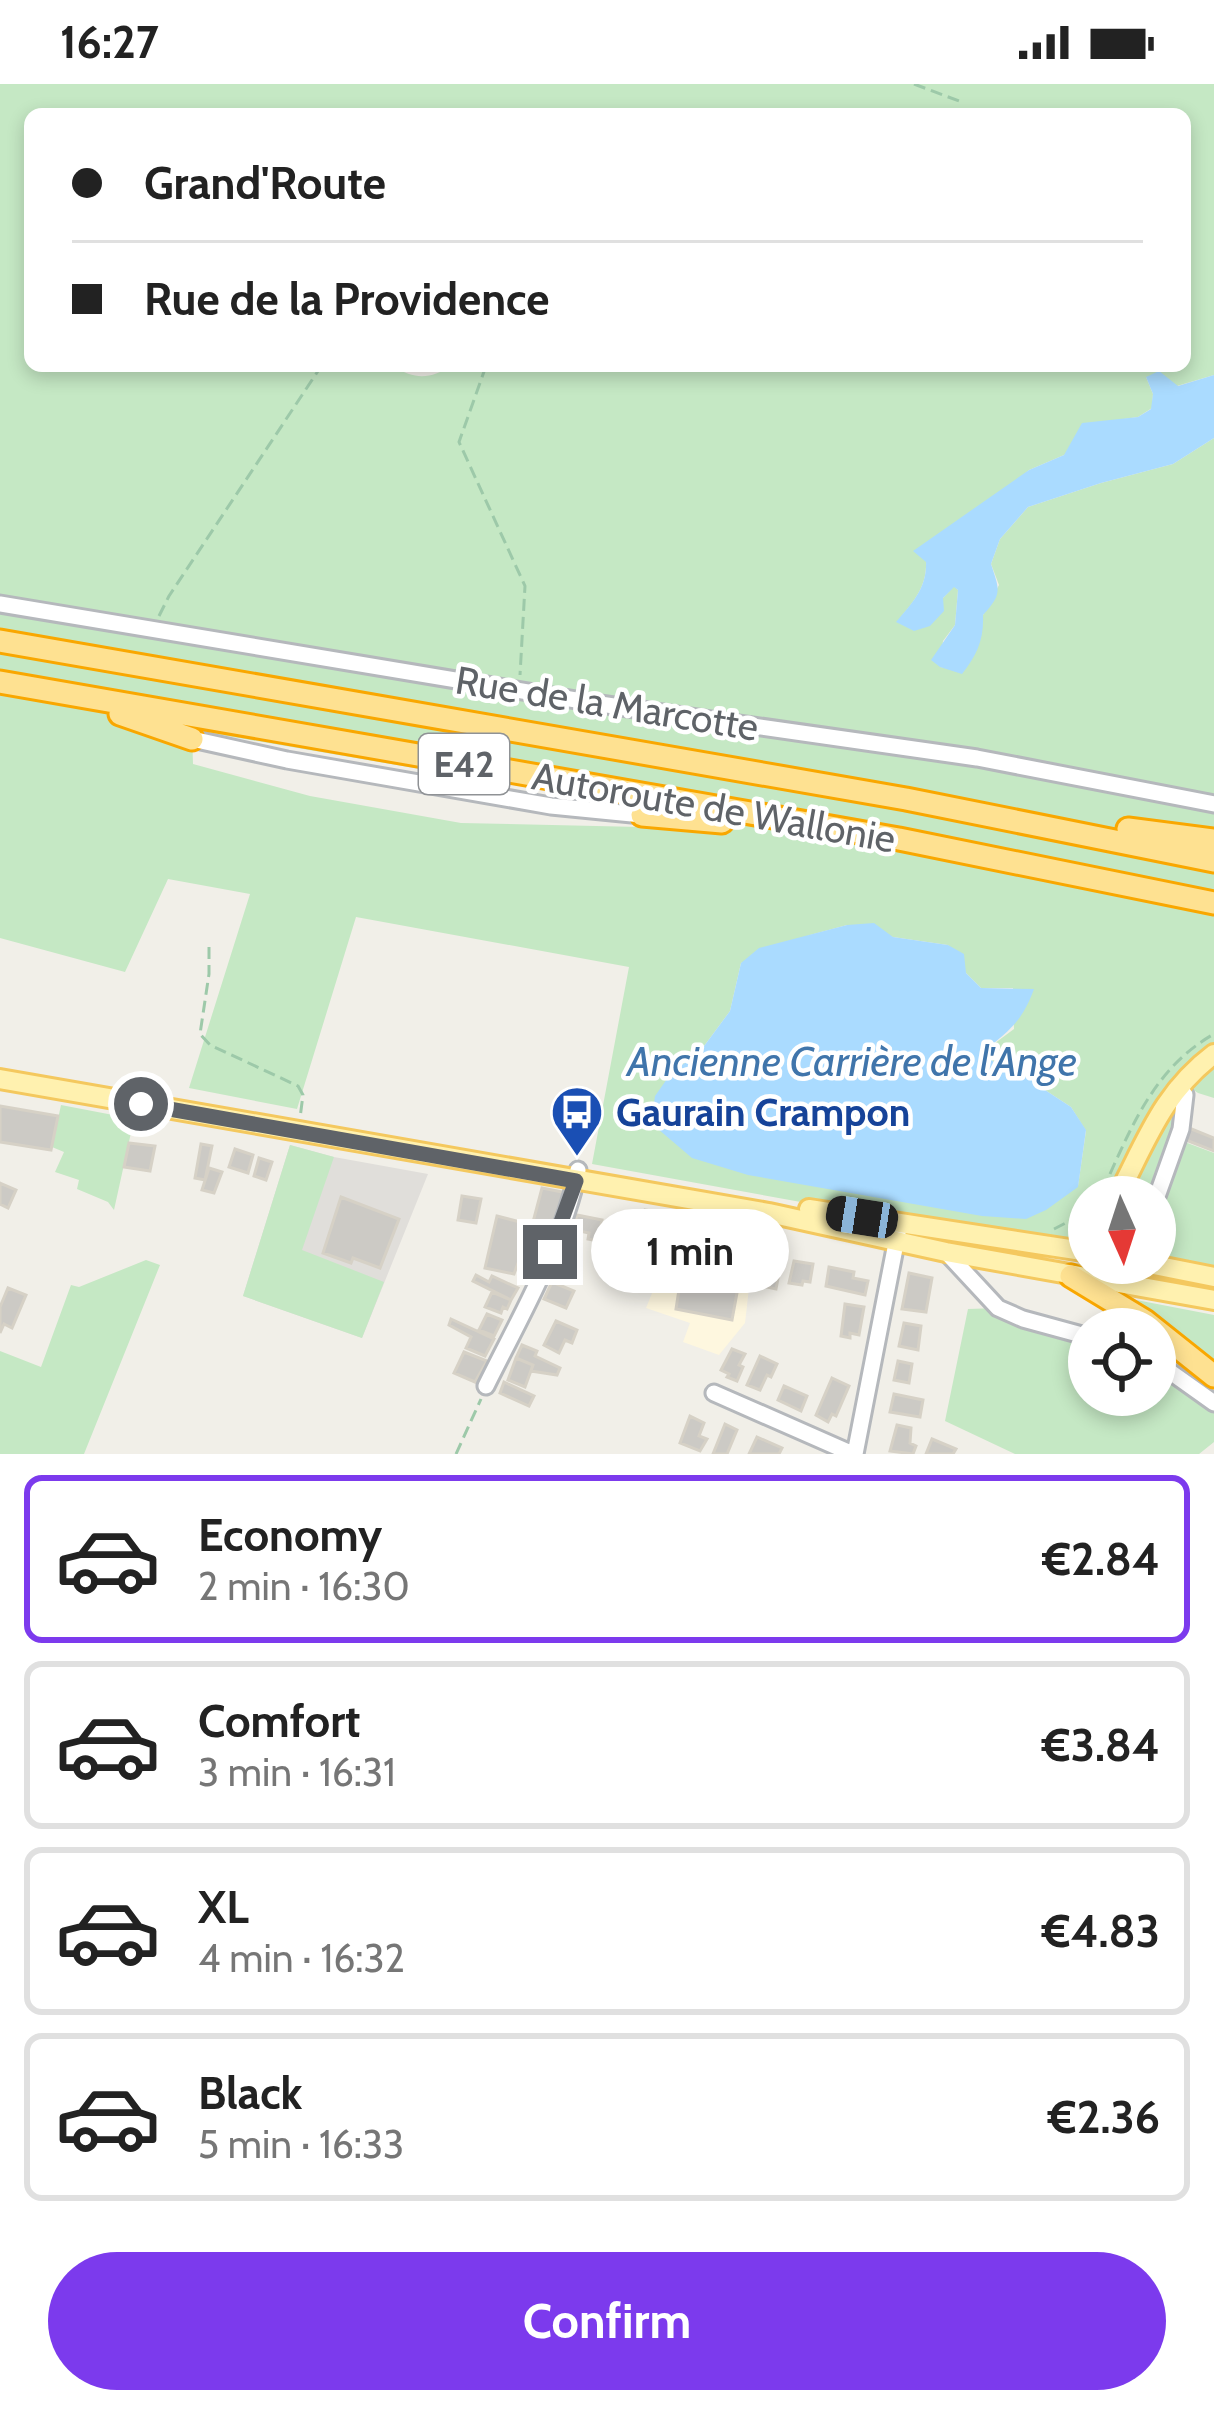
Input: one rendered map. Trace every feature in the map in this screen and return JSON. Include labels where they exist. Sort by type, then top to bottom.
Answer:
[{"type":"highway","name":"Autoroute de Wallonie","points":[[0,641],[884,795],[1214,861]]},
{"type":"highway","name":"Autoroute de Wallonie","points":[[11,684],[899,838],[1214,903]]},
{"type":"highway","points":[[11,684],[192,739]]},
{"type":"highway","points":[[642,815],[812,825]]},
{"type":"highway","points":[[1092,835],[1123,829],[1214,840]]},
{"type":"highway","points":[[1084,1284],[1145,1321],[1214,1376]]},
{"type":"main road","points":[[1127,1176],[1177,1088],[1214,1054]]},
{"type":"main road","points":[[0,1067],[577,1175]]},
{"type":"main road","points":[[0,1079],[898,1232],[1068,1244]]},
{"type":"main road","points":[[898,1232],[946,1252],[1068,1275]]},
{"type":"main road","points":[[1176,1269],[1214,1277]]},
{"type":"main road","points":[[1117,1284],[1214,1300]]},
{"type":"street","name":"Rue de la Marcotte","points":[[0,604],[600,704],[976,758],[1214,805]]},
{"type":"street","points":[[192,739],[551,806],[642,815]]},
{"type":"street","points":[[1164,1176],[1181,1129],[1185,1095],[1177,1088]]},
{"type":"street","points":[[487,1386],[550,1252],[577,1175]]},
{"type":"street","points":[[714,1393],[854,1454],[898,1232]]},
{"type":"street","points":[[946,1252],[998,1308],[1068,1331]]},
{"type":"street","points":[[1176,1376],[1214,1403]]},
{"type":"path","points":[[914,84],[959,101]]},
{"type":"path","points":[[153,628],[169,596],[317,372]]},
{"type":"path","points":[[484,372],[459,442],[525,586],[520,689]]},
{"type":"path","points":[[208,947],[200,1034],[210,1045],[298,1086],[303,1095],[300,1120]]},
{"type":"path","points":[[1025,1241],[1068,1225]]},
{"type":"path","points":[[456,1454],[487,1386]]},
{"type":"shaded area","points":[[290,1145],[428,1174],[362,1338],[243,1296]]},
{"type":"shaded area","points":[[683,1216],[756,1227],[745,1323],[719,1355],[683,1342],[690,1323],[646,1308]]},
{"type":"green space","points":[[0,84],[1214,84],[1214,375],[1177,386],[1146,377],[1153,394],[1152,408],[1029,470],[926,562],[921,587],[897,622],[943,598],[954,586],[958,590],[955,625],[943,641],[940,667],[948,668],[999,585],[991,564],[1000,539],[1028,507],[1173,464],[1214,438],[1214,1098],[1186,1085],[1173,1099],[1174,1138],[1214,1153],[1214,1268],[1176,1262],[1176,1176],[1079,1176],[1086,1131],[1071,1107],[1045,1090],[1026,1065],[1000,1068],[983,1052],[1014,1029],[1013,988],[981,988],[948,945],[847,925],[741,963],[730,1011],[696,1057],[674,1069],[1068,1183],[1068,1246],[592,1164],[629,967],[356,917],[297,1109],[189,1088],[250,894],[168,879],[125,972],[0,938]],"holes":[[[192,730],[642,807],[640,827],[461,823],[310,796],[193,764]]]},
{"type":"green space","points":[[61,1105],[134,1119],[114,1210],[108,1202],[77,1189],[79,1180],[55,1172],[64,1152],[52,1147]]},
{"type":"green space","points":[[290,1145],[334,1157],[302,1250],[384,1282],[362,1338],[243,1296]]},
{"type":"green space","points":[[146,1260],[160,1265],[84,1454],[0,1454],[0,1351],[41,1367],[71,1285],[79,1287]]},
{"type":"green space","points":[[1126,1298],[1214,1315],[1214,1368],[1176,1338],[1176,1308],[1139,1308]]},
{"type":"green space","points":[[998,1308],[1068,1330],[1068,1416],[1176,1416],[1176,1376],[1214,1403],[1214,1442],[1199,1454],[1015,1454],[945,1421],[968,1309]]},
{"type":"water","points":[[1160,372],[1178,386],[1214,375],[1214,438],[1173,464],[1028,507],[1000,539],[991,564],[997,592],[983,615],[976,654],[962,674],[940,667],[931,660],[955,625],[958,590],[954,587],[943,598],[944,611],[930,626],[914,631],[896,622],[924,580],[926,562],[913,551],[1029,470],[1064,455],[1082,423],[1138,417],[1151,409],[1153,394],[1146,377]]},
{"type":"water","name":"Ancienne Carrière de l'Ange","points":[[874,923],[893,937],[948,945],[964,954],[966,973],[981,988],[1034,989],[1014,1025],[983,1052],[1000,1068],[1025,1065],[1045,1090],[1071,1107],[1086,1130],[1080,1176],[1068,1176],[1068,1194],[1026,1219],[982,1216],[748,1175],[692,1158],[651,1123],[655,1096],[674,1069],[696,1057],[730,1011],[741,963],[759,948],[847,925]]},
{"type":"building","points":[[0,1106],[58,1116],[51,1150],[0,1142]]},
{"type":"building","points":[[1189,1128],[1214,1138],[1214,1151],[1186,1140]]},
{"type":"building","points":[[129,1143],[155,1146],[150,1171],[124,1167]]},
{"type":"building","points":[[201,1144],[212,1146],[205,1180],[195,1178]]},
{"type":"building","points":[[235,1149],[253,1155],[248,1173],[229,1167]]},
{"type":"building","points":[[259,1158],[272,1162],[266,1180],[254,1176]]},
{"type":"building","points":[[209,1168],[222,1172],[214,1193],[202,1190]]},
{"type":"building","points":[[0,1183],[16,1190],[8,1208],[0,1204]]},
{"type":"building","points":[[542,1188],[567,1193],[551,1241],[529,1237]]},
{"type":"building","points":[[462,1196],[481,1199],[476,1223],[458,1220]]},
{"type":"building","points":[[341,1197],[399,1219],[380,1268],[323,1253]]},
{"type":"building","points":[[645,1210],[678,1215],[674,1223],[651,1219],[643,1246],[635,1244]]},
{"type":"building","points":[[577,1215],[602,1220],[598,1241],[588,1239],[589,1233],[572,1233]]},
{"type":"building","points":[[497,1216],[532,1225],[514,1274],[485,1268]]},
{"type":"building","points":[[618,1223],[639,1230],[635,1244],[613,1236]]},
{"type":"building","points":[[686,1244],[744,1255],[732,1320],[676,1309]]},
{"type":"building","points":[[768,1260],[781,1263],[776,1289],[757,1285]]},
{"type":"building","points":[[794,1261],[813,1264],[810,1282],[789,1283]]},
{"type":"building","points":[[829,1267],[854,1272],[853,1278],[868,1281],[865,1295],[826,1286]]},
{"type":"building","points":[[909,1273],[932,1278],[926,1312],[902,1309]]},
{"type":"building","points":[[476,1275],[489,1282],[492,1276],[518,1288],[511,1300],[473,1281]]},
{"type":"building","points":[[552,1282],[574,1291],[566,1308],[544,1299]]},
{"type":"building","points":[[8,1288],[26,1295],[12,1328],[4,1324],[0,1333],[0,1307]]},
{"type":"building","points":[[492,1292],[511,1300],[501,1313],[485,1307]]},
{"type":"building","points":[[845,1304],[864,1307],[859,1335],[850,1333],[850,1338],[841,1336]]},
{"type":"building","points":[[487,1314],[502,1320],[494,1336],[479,1330]]},
{"type":"building","points":[[451,1319],[494,1339],[485,1356],[466,1348],[471,1337],[449,1325]]},
{"type":"building","points":[[556,1321],[577,1330],[572,1343],[565,1340],[559,1353],[544,1345]]},
{"type":"building","points":[[904,1323],[921,1326],[918,1350],[899,1346]]},
{"type":"building","points":[[522,1345],[560,1368],[557,1375],[531,1371],[533,1365],[516,1358]]},
{"type":"building","points":[[732,1349],[745,1354],[737,1381],[721,1370]]},
{"type":"building","points":[[464,1352],[487,1361],[475,1382],[454,1373]]},
{"type":"building","points":[[760,1356],[777,1364],[760,1390],[747,1385]]},
{"type":"building","points":[[516,1358],[533,1365],[525,1387],[508,1380]]},
{"type":"building","points":[[898,1361],[912,1364],[909,1383],[894,1380]]},
{"type":"building","points":[[832,1378],[849,1386],[836,1416],[832,1414],[828,1422],[816,1415]]},
{"type":"building","points":[[504,1382],[534,1396],[529,1406],[500,1393]]},
{"type":"building","points":[[784,1386],[807,1396],[801,1411],[778,1400]]},
{"type":"building","points":[[894,1394],[923,1400],[920,1417],[890,1412]]},
{"type":"building","points":[[690,1416],[704,1423],[699,1436],[707,1439],[700,1451],[680,1443]]},
{"type":"building","points":[[725,1424],[737,1430],[727,1454],[713,1454]]},
{"type":"building","points":[[897,1425],[911,1428],[910,1443],[916,1446],[913,1454],[890,1451]]},
{"type":"building","points":[[757,1437],[782,1448],[779,1454],[749,1454]]},
{"type":"building","points":[[932,1439],[956,1449],[953,1454],[926,1454]]},
{"type":"place","name":"Gaurain Crampon","points":[[577,1158]]},
{"type":"route","points":[[141,1104],[576,1181],[550,1252]]}]
